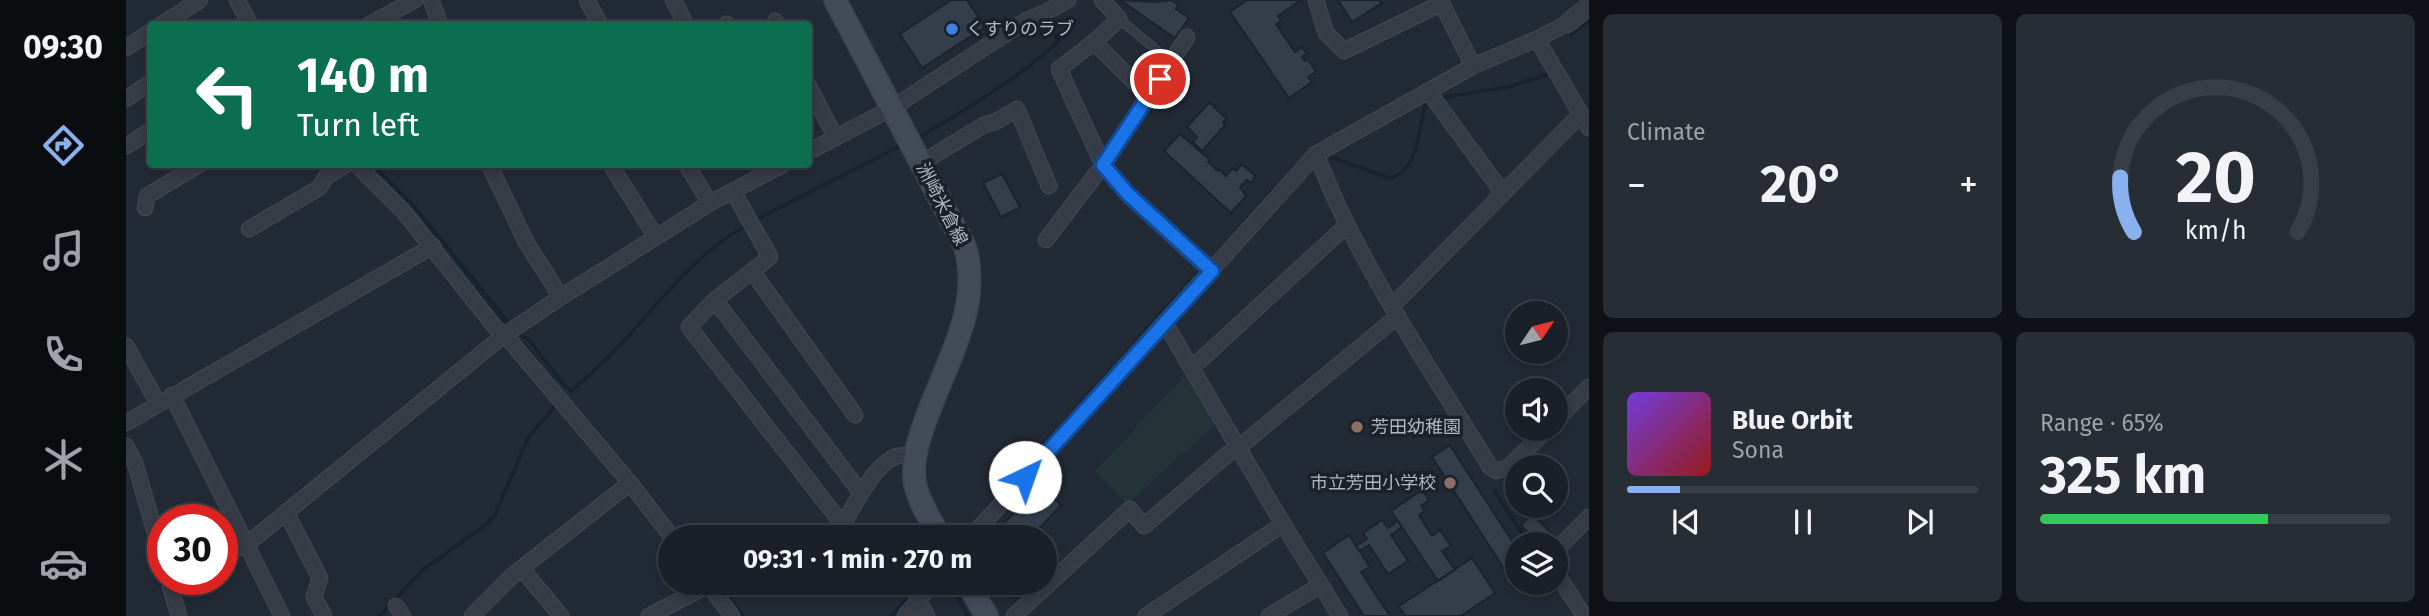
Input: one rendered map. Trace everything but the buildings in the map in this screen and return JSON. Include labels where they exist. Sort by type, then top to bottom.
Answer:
[{"type":"main road","name":"洲崎米倉線","points":[[835,0],[965,247],[971,266],[971,286],[962,323],[919,438],[915,456],[915,485],[934,525]]},
{"type":"main road","points":[[974,595],[987,616]]},
{"type":"street","points":[[167,21],[200,0]]},
{"type":"street","points":[[237,0],[245,21]]},
{"type":"street","points":[[376,21],[415,0]]},
{"type":"street","points":[[431,0],[439,21]]},
{"type":"street","points":[[587,0],[598,21]]},
{"type":"street","points":[[673,0],[684,21]]},
{"type":"street","points":[[1102,0],[1119,19],[1059,69],[1103,165],[1128,194],[1207,267]]},
{"type":"street","points":[[1316,0],[1326,33],[1344,51],[1441,2],[1473,66]]},
{"type":"street","points":[[812,150],[892,108],[1027,20],[1063,1]]},
{"type":"street","points":[[982,525],[1165,323],[1207,267],[1316,154],[1432,96],[1473,66],[1568,23],[1589,6]]},
{"type":"street","points":[[126,48],[147,34]]},
{"type":"street","points":[[1046,240],[1103,165],[1187,37]]},
{"type":"street","points":[[1537,39],[1589,128]]},
{"type":"street","points":[[1094,41],[1149,96]]},
{"type":"street","points":[[126,99],[147,85]]},
{"type":"street","points":[[812,93],[836,138]]},
{"type":"street","points":[[1432,96],[1503,193]]},
{"type":"street","points":[[921,163],[984,125],[1017,109],[1049,186]]},
{"type":"street","points":[[1014,616],[1130,509],[1144,526],[1395,310],[1503,193],[1581,114]]},
{"type":"street","points":[[126,146],[147,133]]},
{"type":"street","points":[[1316,154],[1332,196],[1347,225],[1490,467],[1497,471],[1509,467],[1535,441]]},
{"type":"street","points":[[145,208],[148,197],[194,168]]},
{"type":"street","points":[[250,229],[319,188],[326,177],[341,168]]},
{"type":"street","points":[[360,168],[403,211],[508,332],[663,525]]},
{"type":"street","points":[[491,168],[526,242],[561,297]]},
{"type":"street","points":[[613,168],[656,237]]},
{"type":"street","points":[[688,168],[710,203]]},
{"type":"street","points":[[238,548],[246,545],[508,332],[733,191],[763,169]]},
{"type":"street","points":[[733,191],[770,257],[715,300],[689,327],[842,525],[861,493],[884,464],[897,456],[915,456]]},
{"type":"street","points":[[1192,368],[1347,225]]},
{"type":"street","points":[[126,423],[433,246]]},
{"type":"street","points":[[752,271],[855,415]]},
{"type":"street","points":[[715,300],[861,493]]},
{"type":"street","points":[[1165,323],[1340,616]]},
{"type":"street","points":[[126,346],[158,403]]},
{"type":"street","points":[[1568,408],[1589,387]]},
{"type":"street","points":[[172,395],[282,616]]},
{"type":"street","points":[[126,446],[135,464],[147,505]]},
{"type":"street","points":[[472,616],[522,569],[630,483]]},
{"type":"street","points":[[286,512],[320,578],[314,597],[324,616]]},
{"type":"street","points":[[1568,538],[1589,517]]},
{"type":"street","points":[[1146,616],[1283,524]]},
{"type":"street","points":[[522,569],[561,616]]},
{"type":"street","points":[[1269,616],[1321,585]]},
{"type":"street","points":[[1568,591],[1584,616]]},
{"type":"street","points":[[173,595],[179,616]]},
{"type":"street","points":[[649,616],[688,595]]},
{"type":"street","points":[[717,595],[733,616]]},
{"type":"street","points":[[905,616],[923,595]]},
{"type":"street","points":[[919,600],[927,616]]},
{"type":"lane","points":[[1119,19],[1171,62]]},
{"type":"shaded area","points":[[1186,375],[1215,424],[1127,504],[1095,471]]},
{"type":"waterway","points":[[918,138],[1009,81],[1059,41],[1044,20]]},
{"type":"waterway","points":[[1571,36],[1571,33],[1589,22]]},
{"type":"waterway","points":[[1439,98],[1509,87],[1546,75]]},
{"type":"waterway","points":[[1331,157],[1390,178],[1399,175],[1412,159],[1425,105],[1432,101]]},
{"type":"waterway","points":[[755,220],[900,146]]},
{"type":"waterway","points":[[1207,264],[1297,164]]},
{"type":"waterway","points":[[375,168],[413,205],[512,327]]},
{"type":"waterway","points":[[517,333],[528,339],[565,386],[572,391],[617,348],[697,262],[730,235],[749,224]]},
{"type":"waterway","points":[[448,256],[507,328]]},
{"type":"waterway","points":[[988,507],[1201,269]]},
{"type":"waterway","points":[[519,342],[524,344],[557,386]]},
{"type":"waterway","points":[[379,616],[424,569],[483,527],[495,515],[528,438],[558,402]]},
{"type":"waterway","points":[[580,413],[627,469]]},
{"type":"waterway","points":[[1495,492],[1521,532]]},
{"type":"waterway","points":[[727,595],[743,616]]},
{"type":"waterway","points":[[892,616],[910,595]]},
{"type":"waterway","points":[[956,595],[968,616]]},
{"type":"waterway","points":[[1562,595],[1575,616]]},
{"type":"place","name":"くすりのラブ","points":[[952,29]]},
{"type":"place","name":"芳田幼稚園","points":[[1357,427]]},
{"type":"place","name":"市立芳田小学校","points":[[1450,483]]},
{"type":"route","points":[[1025,477],[1212,271],[1128,194],[1103,165],[1160,79]]}]
